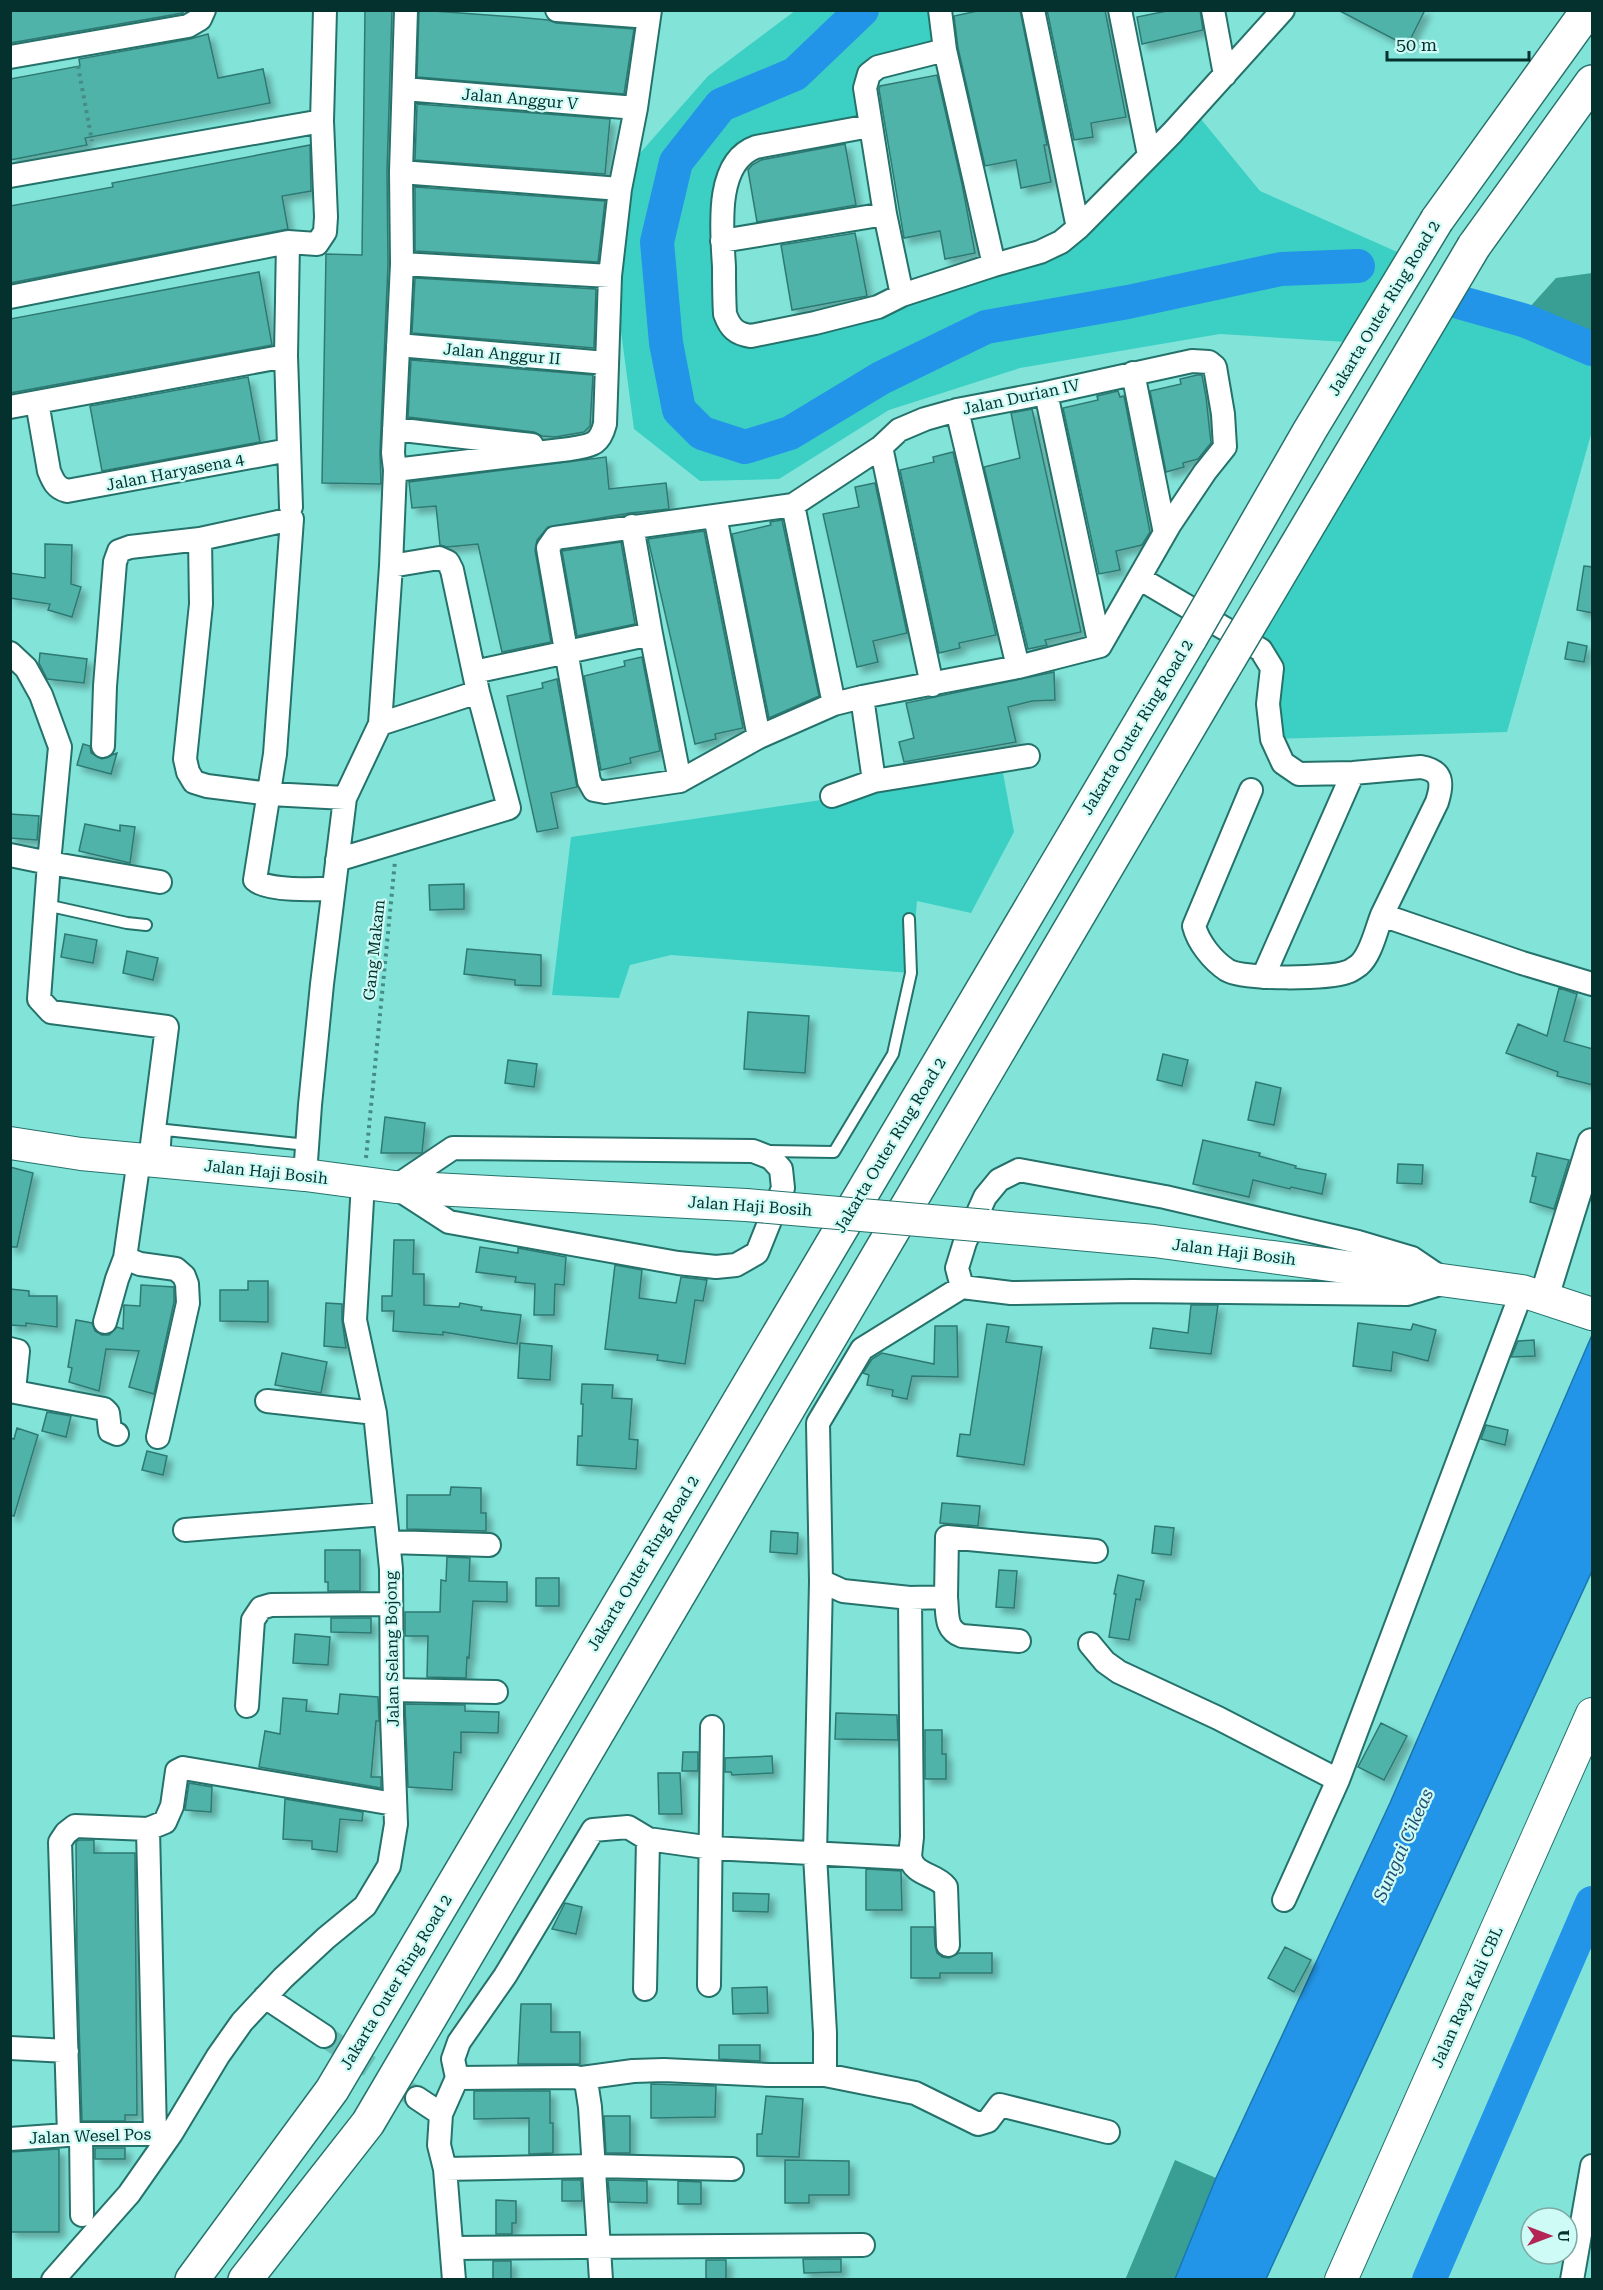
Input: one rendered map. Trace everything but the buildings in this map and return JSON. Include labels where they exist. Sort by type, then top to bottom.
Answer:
[{"type":"highway","name":"Jakarta Outer Ring Road 2","points":[[192,2280],[332,2090],[1191,637],[1310,430],[1437,220],[1588,10]]},
{"type":"highway","points":[[244,2280],[368,2123],[1222,670],[1474,246],[1593,82]]},
{"type":"main road","name":"Jalan Haji Bosih","points":[[10,1143],[81,1154],[151,1160],[306,1160],[363,1183],[395,1187],[746,1205],[1165,1243],[1533,1294],[1589,1312]]},
{"type":"main road","name":"Jalan Raya Kali CBL","points":[[1341,2280],[1593,1714]]},
{"type":"street","points":[[10,57],[189,26],[201,19],[204,10]]},
{"type":"street","points":[[10,297],[288,242],[317,244],[325,232],[326,218],[322,121],[326,10]]},
{"type":"street","points":[[306,1160],[332,888],[345,798],[380,724],[392,566],[394,429],[402,264],[401,172],[405,10]]},
{"type":"street","points":[[395,470],[570,449],[593,444],[602,435],[605,424],[610,276],[620,189],[636,108],[650,14],[557,10]]},
{"type":"street","points":[[940,10],[945,50],[994,265]]},
{"type":"street","points":[[1033,10],[1078,228]]},
{"type":"street","points":[[1120,10],[1149,155]]},
{"type":"street","points":[[1213,10],[1225,75]]},
{"type":"street","points":[[870,126],[747,150],[738,158],[729,174],[724,194],[722,240],[725,314],[728,323],[740,334],[751,336],[878,307],[902,296],[1051,248],[1078,228],[1225,75],[1283,10]]},
{"type":"street","points":[[902,296],[885,214],[865,88],[869,74],[878,67],[945,50]]},
{"type":"street","name":"Jalan Anggur V","points":[[404,88],[636,108]]},
{"type":"street","points":[[10,176],[322,121]]},
{"type":"street","points":[[401,172],[620,189]]},
{"type":"street","points":[[722,240],[885,214]]},
{"type":"street","points":[[288,242],[286,356],[291,507]]},
{"type":"street","points":[[402,264],[610,276]]},
{"type":"street","name":"Jalan Anggur II","points":[[398,345],[606,363]]},
{"type":"street","points":[[10,407],[286,356]]},
{"type":"street","name":"Jalan Durian IV","points":[[567,652],[548,548],[555,538],[793,505],[880,447],[899,430],[925,419],[957,410],[1192,361],[1209,363],[1215,367],[1223,414],[1225,447],[1205,472],[1165,533],[1100,646]]},
{"type":"street","points":[[1133,373],[1165,533]]},
{"type":"street","points":[[567,652],[588,781],[594,790],[605,792],[680,781],[759,738],[834,704],[1018,667],[1100,646],[1046,393]]},
{"type":"street","name":"Jalan Haryasena 4","points":[[37,402],[49,471],[60,489],[74,492],[289,450]]},
{"type":"street","points":[[957,410],[1018,667]]},
{"type":"street","points":[[394,429],[570,449]]},
{"type":"street","points":[[880,447],[932,685]]},
{"type":"street","points":[[793,505],[834,704]]},
{"type":"street","points":[[715,516],[759,738]]},
{"type":"street","points":[[103,746],[105,686],[115,562],[119,551],[130,547],[200,539],[292,519],[282,674],[270,794],[255,880],[267,886],[318,890],[332,888]]},
{"type":"street","points":[[632,526],[680,781]]},
{"type":"street","points":[[200,539],[201,604],[185,759],[188,772],[195,782],[207,786],[270,794],[345,798]]},
{"type":"street","points":[[337,860],[509,808],[476,682],[455,578],[448,562],[439,558],[392,566]]},
{"type":"street","points":[[1139,578],[1261,650],[1272,668],[1268,704],[1272,739],[1283,763],[1299,774],[1353,773],[1421,767],[1431,769],[1441,781],[1437,802],[1382,915],[1365,960],[1347,973],[1317,976],[1242,975],[1227,970],[1197,939],[1194,926],[1251,790]]},
{"type":"street","points":[[380,724],[476,682],[567,652],[651,634]]},
{"type":"street","points":[[10,654],[26,668],[41,695],[60,747],[38,982],[39,999],[51,1012],[167,1027],[151,1160],[105,1322]]},
{"type":"street","points":[[862,697],[874,781]]},
{"type":"street","points":[[832,796],[874,781],[1028,756]]},
{"type":"street","points":[[1263,977],[1353,773]]},
{"type":"street","points":[[10,855],[160,882]]},
{"type":"street","points":[[1382,915],[1522,963],[1593,984]]},
{"type":"street","points":[[1284,1900],[1338,1780],[1593,1143]]},
{"type":"street","points":[[453,1148],[753,1151],[771,1158],[781,1169],[783,1188],[757,1253],[736,1265],[716,1267],[678,1263],[449,1222],[395,1187],[453,1148]]},
{"type":"street","points":[[962,1287],[957,1268],[964,1242],[985,1197],[999,1180],[1019,1170],[1165,1197],[1358,1242],[1412,1258],[1447,1282]]},
{"type":"street","name":"Jalan Selang Bojong","points":[[53,2280],[129,2194],[163,2134],[242,2022],[265,1996],[326,1938],[365,1905],[389,1866],[396,1824],[389,1542],[375,1413],[355,1320],[363,1183]]},
{"type":"street","points":[[125,1258],[140,1264],[176,1269],[184,1276],[187,1284],[188,1303],[158,1437]]},
{"type":"street","points":[[825,2075],[825,2032],[815,1855],[822,1581],[818,1423],[862,1349],[962,1287],[1011,1293],[1133,1291],[1407,1294],[1447,1282]]},
{"type":"street","points":[[10,1349],[18,1351],[12,1391],[104,1409],[108,1413],[110,1431],[117,1434]]},
{"type":"street","points":[[267,1401],[375,1413]]},
{"type":"street","points":[[185,1530],[386,1514]]},
{"type":"street","points":[[1019,1641],[962,1636],[953,1632],[949,1627],[946,1597],[947,1537],[1096,1551]]},
{"type":"street","points":[[389,1542],[489,1545]]},
{"type":"street","points":[[822,1581],[843,1591],[910,1598],[946,1597]]},
{"type":"street","points":[[910,1598],[912,1837],[910,1856],[911,1863],[922,1873],[940,1880],[946,1887],[948,1945]]},
{"type":"street","points":[[247,1706],[253,1620],[261,1608],[271,1605],[391,1604]]},
{"type":"street","points":[[1090,1644],[1105,1662],[1119,1672],[1218,1718],[1338,1780]]},
{"type":"street","points":[[392,1690],[496,1692]]},
{"type":"street","points":[[709,1985],[712,1727]]},
{"type":"street","points":[[82,2215],[67,2051],[60,1842],[66,1833],[75,1826],[148,1829],[165,1822],[169,1816],[177,1771],[183,1768],[394,1804]]},
{"type":"street","points":[[454,2280],[446,2169],[439,2145],[441,2114],[457,2078],[453,2059],[459,2042],[505,1976],[593,1830],[628,1827],[648,1839],[712,1848],[815,1855],[905,1858],[910,1856]]},
{"type":"street","points":[[148,1829],[163,2134]]},
{"type":"street","points":[[645,1989],[648,1839]]},
{"type":"street","points":[[265,1996],[324,2036]]},
{"type":"street","points":[[10,2048],[67,2051]]},
{"type":"street","points":[[457,2078],[582,2078],[633,2071],[664,2070],[769,2076],[825,2075],[915,2093],[978,2124],[988,2121],[1000,2104],[1108,2132]]},
{"type":"street","points":[[582,2078],[586,2082],[590,2107],[601,2280]]},
{"type":"street","points":[[417,2098],[441,2114]]},
{"type":"street","name":"Jalan Wesel Pos","points":[[10,2139],[75,2134],[163,2134]]},
{"type":"street","points":[[446,2169],[594,2166],[732,2169]]},
{"type":"street","points":[[1572,2280],[1593,2166]]},
{"type":"street","points":[[453,2248],[863,2246]]},
{"type":"lane","points":[[46,905],[146,925]]},
{"type":"lane","points":[[753,1151],[834,1152],[893,1054],[910,973],[909,918]]},
{"type":"path","points":[[75,47],[95,160]]},
{"type":"path","name":"Gang Makam","points":[[363,1183],[395,861]]},
{"type":"shaded area","points":[[796,10],[941,11],[945,50],[878,67],[870,126],[747,150],[722,241],[740,334],[1040,252],[1196,113],[1260,191],[1413,259],[1362,343],[1220,334],[1020,368],[889,410],[779,479],[700,481],[634,429],[614,279],[633,161],[708,76]]},
{"type":"shaded area","points":[[1444,298],[1519,319],[1592,349],[1592,431],[1507,732],[1272,739],[1272,668],[1242,636]]},
{"type":"shaded area","points":[[1003,773],[1014,832],[971,913],[917,901],[911,973],[671,955],[630,965],[619,998],[552,995],[571,837]]},
{"type":"green space","points":[[1592,273],[1592,349],[1519,319],[1556,278]]},
{"type":"green space","points":[[1175,2160],[1216,2178],[1175,2279],[1125,2280]]},
{"type":"water","name":"Sungai Cikeas","points":[[1592,1335],[1592,1571],[1266,2279],[1175,2279],[1216,2178],[1390,1803]]},
{"type":"waterway","points":[[862,10],[795,74],[721,105],[676,162],[657,242],[666,343],[679,410],[702,433],[745,447],[790,433],[881,378],[986,327],[1128,302],[1281,269],[1358,266]]},
{"type":"waterway","points":[[1444,298],[1526,321],[1592,349]]},
{"type":"waterway","points":[[1429,2280],[1592,1903]]},
{"type":"tunnel","points":[[324,2036],[417,2098]]}]
